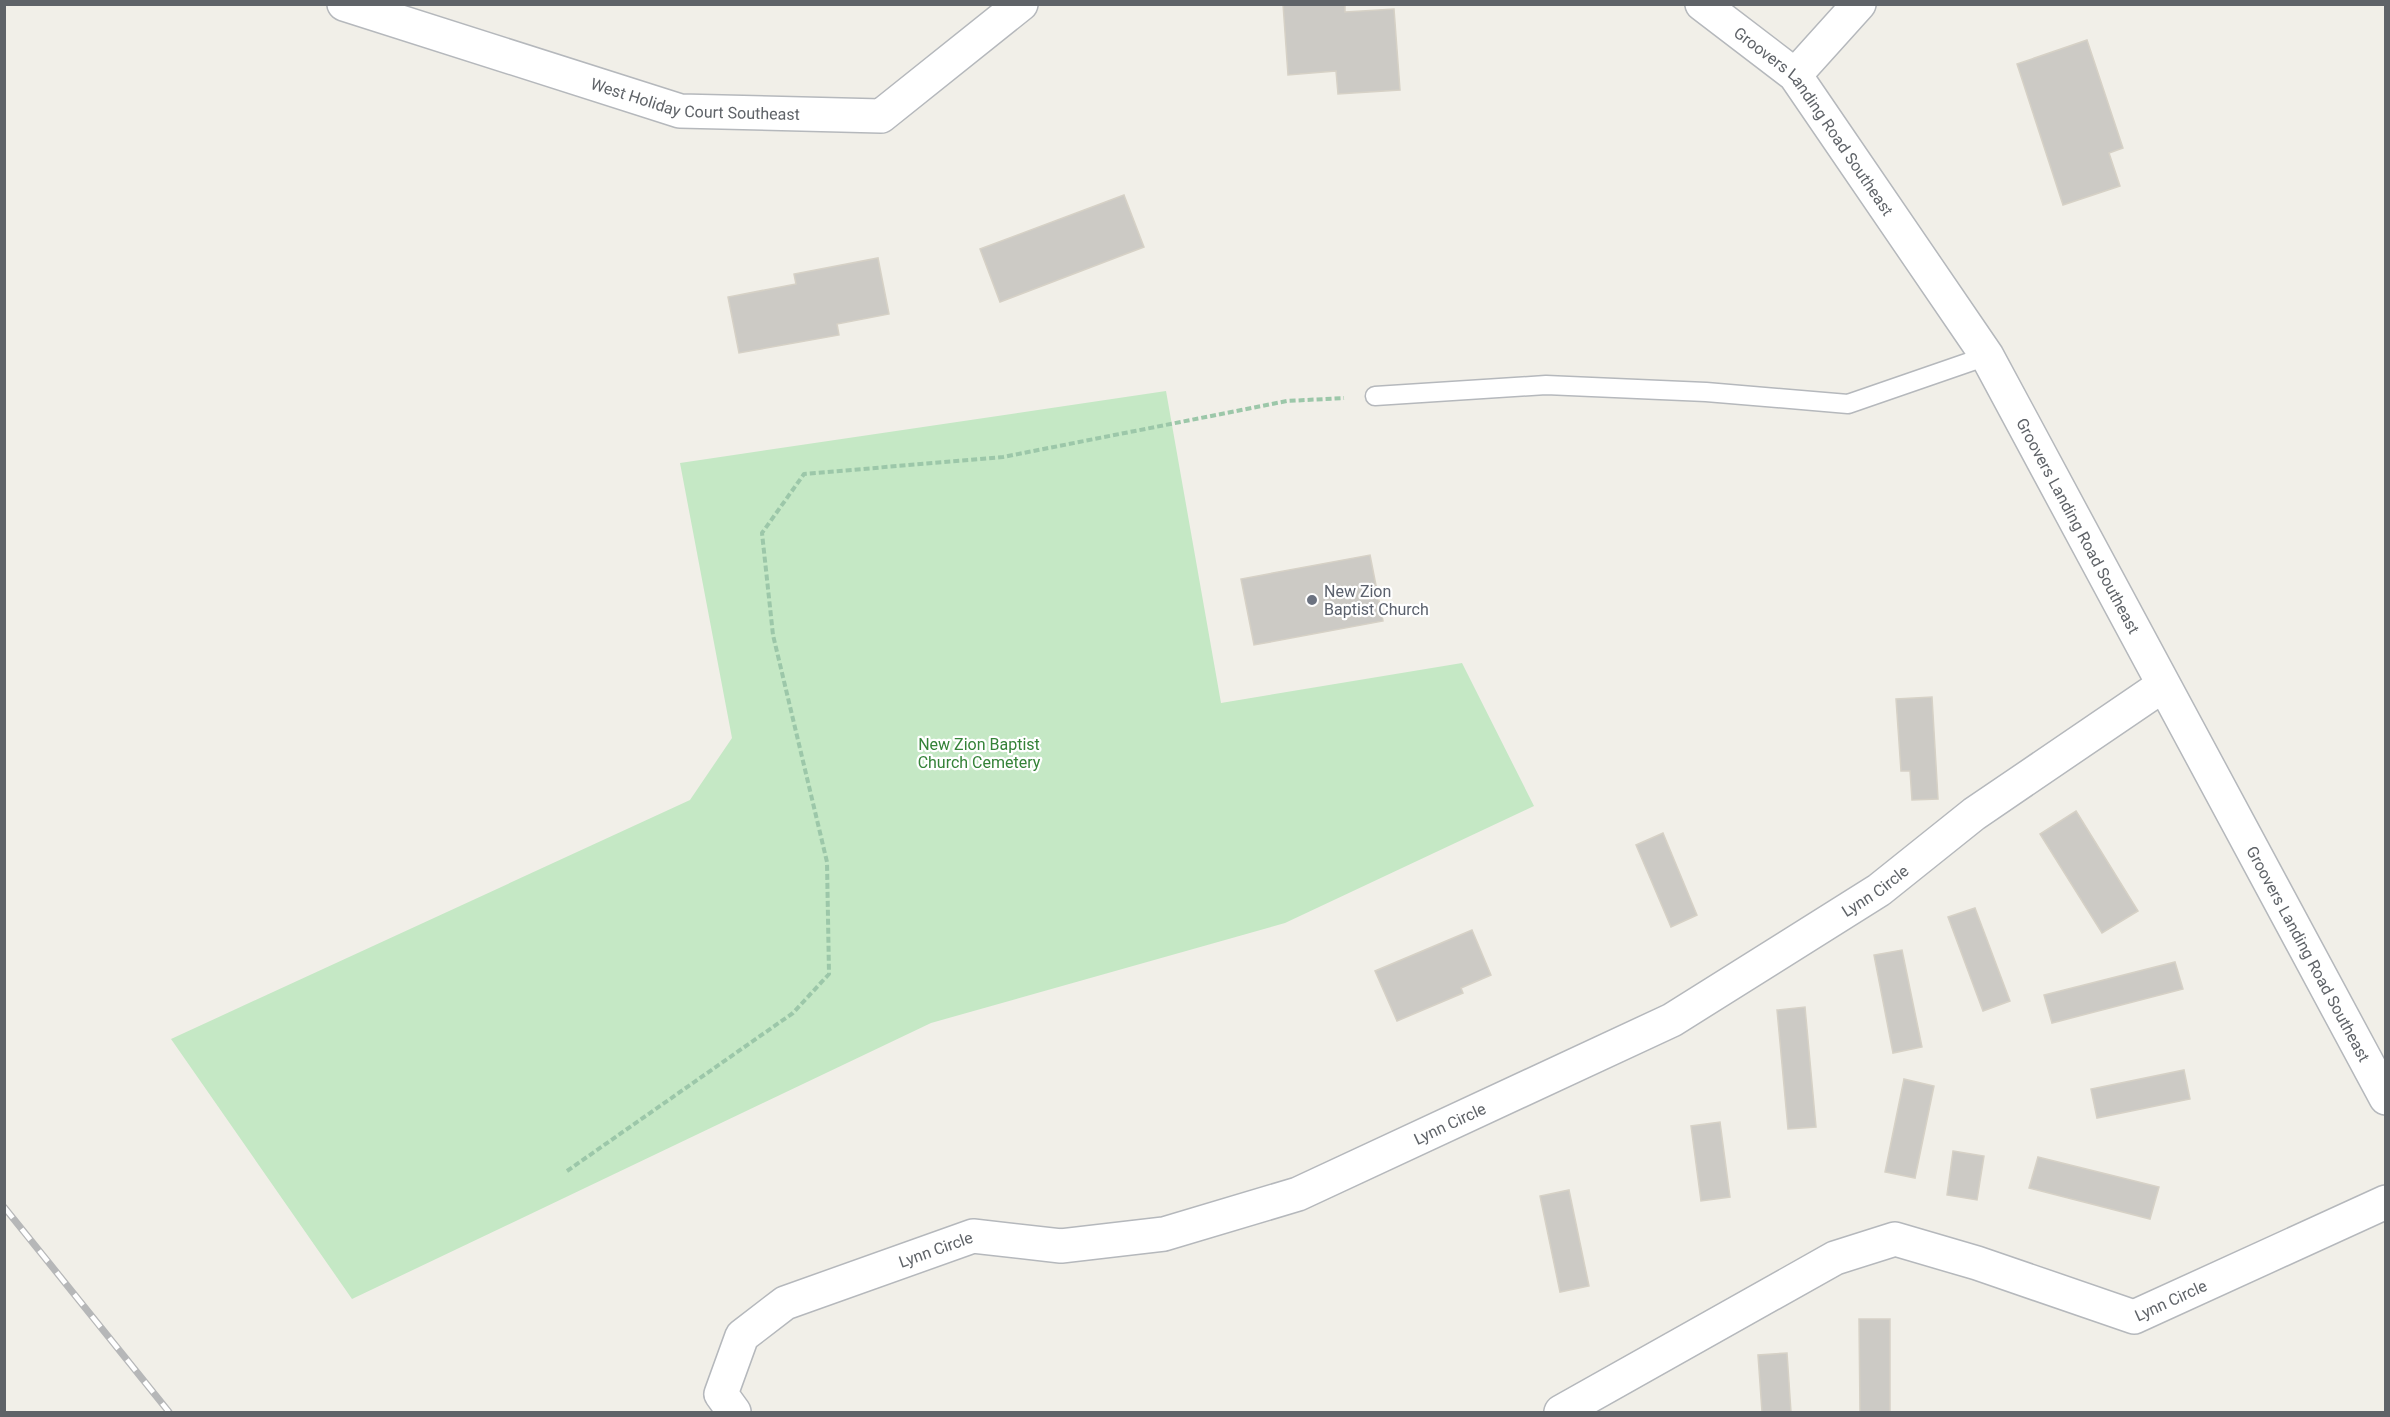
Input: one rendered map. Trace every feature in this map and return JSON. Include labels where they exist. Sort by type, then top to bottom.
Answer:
[{"type":"street","name":"West Holiday Court Southeast","points":[[344,4],[681,111],[882,116],[1021,4]]},
{"type":"street","name":"Groovers Landing Road Southeast","points":[[1702,4],[1795,75],[1987,356],[2385,1098]]},
{"type":"street","points":[[1795,75],[1859,4]]},
{"type":"street","name":"Lynn Circle","points":[[734,1413],[721,1394],[742,1336],[785,1303],[973,1236],[1060,1246],[1164,1234],[1298,1194],[1672,1020],[1879,890],[1974,814],[2162,686]]},
{"type":"street","name":"Lynn Circle","points":[[1561,1413],[1835,1258],[1895,1239],[1977,1263],[2134,1317],[2385,1202]]},
{"type":"lane","points":[[1375,396],[1546,385],[1706,392],[1848,404],[1987,356]]},
{"type":"path","points":[[567,1170],[793,1013],[829,974],[827,862],[773,635],[762,533],[804,474],[1003,457],[1287,401],[1375,396]]},
{"type":"green space","name":"New Zion Baptist Church Cemetery","points":[[1166,391],[1221,703],[1462,663],[1534,806],[1285,923],[931,1023],[352,1299],[171,1039],[690,800],[732,738],[680,463]]},
{"type":"building","points":[[1283,4],[1345,4],[1345,12],[1394,9],[1400,90],[1338,94],[1336,71],[1288,75]]},
{"type":"building","points":[[2087,40],[2123,148],[2109,153],[2120,186],[2063,205],[2017,64]]},
{"type":"building","points":[[1124,195],[1144,247],[1000,302],[980,249]]},
{"type":"building","points":[[878,258],[889,314],[837,324],[839,335],[739,353],[728,297],[796,284],[794,274]]},
{"type":"building","name":"New Zion Baptist Church","points":[[1370,555],[1383,621],[1254,645],[1241,579]]},
{"type":"building","points":[[1932,697],[1938,799],[1912,800],[1910,771],[1901,771],[1896,699]]},
{"type":"building","points":[[2076,811],[2138,911],[2102,933],[2040,834]]},
{"type":"building","points":[[1663,833],[1697,915],[1671,927],[1636,845]]},
{"type":"building","points":[[1975,908],[2010,1001],[1983,1011],[1948,917]]},
{"type":"building","points":[[1472,930],[1491,975],[1461,988],[1463,993],[1397,1021],[1375,971]]},
{"type":"building","points":[[1902,950],[1922,1047],[1893,1053],[1874,955]]},
{"type":"building","points":[[2175,962],[2183,989],[2052,1023],[2044,995]]},
{"type":"building","points":[[1805,1007],[1816,1127],[1788,1129],[1777,1010]]},
{"type":"building","points":[[2184,1070],[2190,1099],[2097,1118],[2091,1089]]},
{"type":"building","points":[[1904,1079],[1934,1086],[1915,1178],[1885,1172]]},
{"type":"building","points":[[1720,1122],[1730,1197],[1701,1201],[1691,1126]]},
{"type":"building","points":[[1953,1151],[1984,1156],[1977,1200],[1947,1195]]},
{"type":"building","points":[[2038,1157],[2159,1187],[2150,1219],[2029,1188]]},
{"type":"building","points":[[1569,1190],[1589,1286],[1560,1292],[1540,1196]]},
{"type":"building","points":[[1859,1319],[1890,1319],[1890,1412],[1860,1412]]},
{"type":"building","points":[[1787,1353],[1791,1412],[1762,1412],[1758,1355]]},
{"type":"railway","points":[[4,1207],[169,1412]]},
{"type":"place","name":"New Zion Baptist Church","points":[[1312,600]]}]
